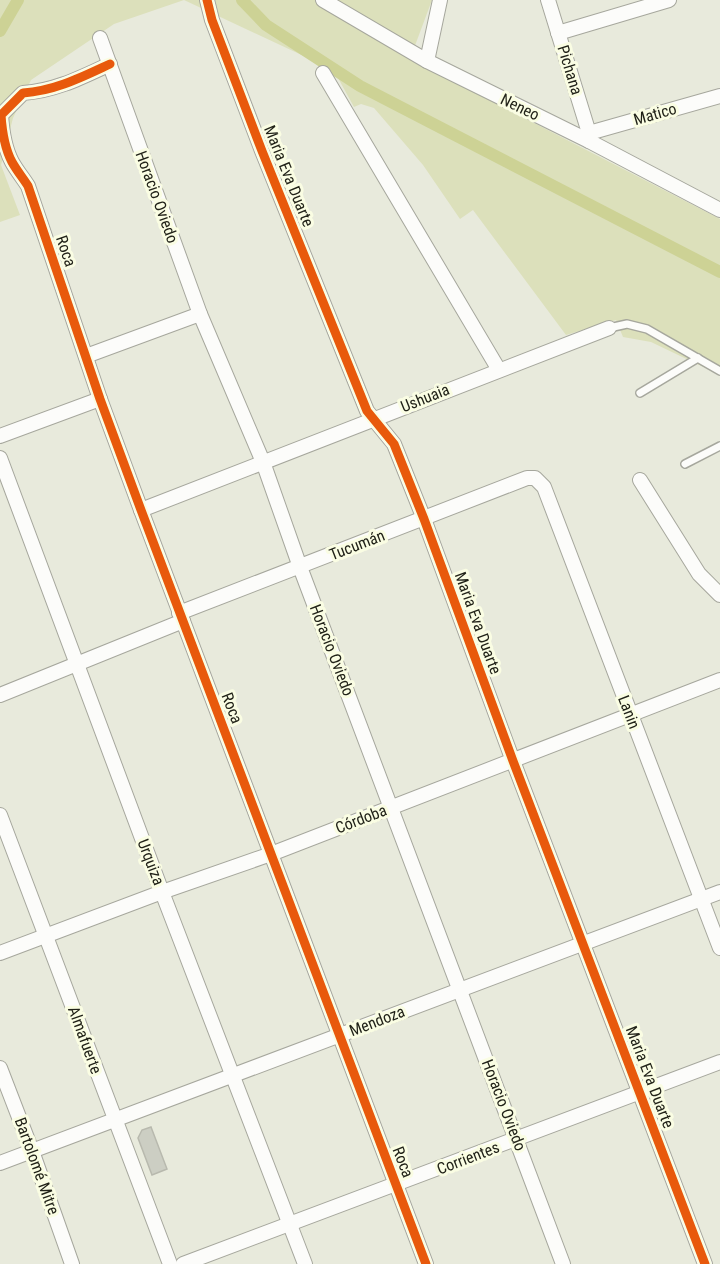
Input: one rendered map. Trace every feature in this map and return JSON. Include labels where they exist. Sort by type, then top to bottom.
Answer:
[{"type":"street","name":"Maria Eva Duarte","points":[[207,0],[212,20],[262,151],[367,411],[394,444],[424,519],[513,761],[705,1264]]},
{"type":"street","name":"Neneo","points":[[322,0],[426,61],[589,137],[717,206]]},
{"type":"street","points":[[426,61],[440,0]]},
{"type":"street","name":"Pichana","points":[[548,0],[589,137]]},
{"type":"street","points":[[558,33],[669,0]]},
{"type":"street","name":"Horacio Oviedo","points":[[100,38],[200,314],[263,462],[300,567],[563,1264]]},
{"type":"street","name":"Roca","points":[[110,64],[66,84],[40,92],[23,93],[10,104],[1,116],[6,163],[21,172],[28,186],[100,399],[338,1036],[426,1264]]},
{"type":"street","points":[[323,73],[499,370]]},
{"type":"street","name":"Matico","points":[[589,137],[720,96]]},
{"type":"street","points":[[86,356],[200,314]]},
{"type":"street","name":"Ushuaia","points":[[141,510],[609,328]]},
{"type":"street","points":[[0,436],[100,399]]},
{"type":"street","name":"Urquiza","points":[[0,458],[162,892],[305,1264]]},
{"type":"street","name":"Tucumán","points":[[0,695],[300,567],[527,478],[535,478]]},
{"type":"street","name":"Lanin","points":[[535,478],[544,487],[720,948]]},
{"type":"street","points":[[640,480],[699,574],[720,595]]},
{"type":"street","name":"Córdoba","points":[[0,953],[271,854],[720,680]]},
{"type":"street","name":"Almafuerte","points":[[0,815],[170,1264]]},
{"type":"street","name":"Mendoza","points":[[0,1163],[720,892]]},
{"type":"street","name":"Corrientes","points":[[183,1264],[720,1062]]},
{"type":"street","name":"Bartolomé Mitre","points":[[0,1068],[72,1264]]},
{"type":"lane","points":[[609,328],[627,324],[647,329],[720,371]]},
{"type":"lane","points":[[640,393],[698,358]]},
{"type":"lane","points":[[685,464],[720,446]]},
{"type":"green space","points":[[0,0],[184,0],[114,24],[31,80],[13,118],[1,165],[20,215],[0,222]]},
{"type":"green space","points":[[184,0],[432,0],[410,59],[720,219],[720,375],[651,342],[623,337],[616,320],[566,335],[473,210],[460,219],[423,165],[374,108],[361,104],[354,107],[338,78],[308,58]]},
{"type":"building","points":[[151,1127],[167,1169],[152,1175],[138,1138],[142,1130]]},
{"type":"waterway","points":[[0,31],[18,0]]},
{"type":"waterway","points":[[242,0],[266,25],[360,86],[720,272]]},
{"type":"cycle path","points":[[207,0],[212,20],[262,151],[367,411],[394,444],[424,519],[513,761],[705,1264]]},
{"type":"cycle path","points":[[110,64],[57,86],[23,93],[1,115],[6,145],[12,162],[28,186],[100,399],[426,1264]]}]
